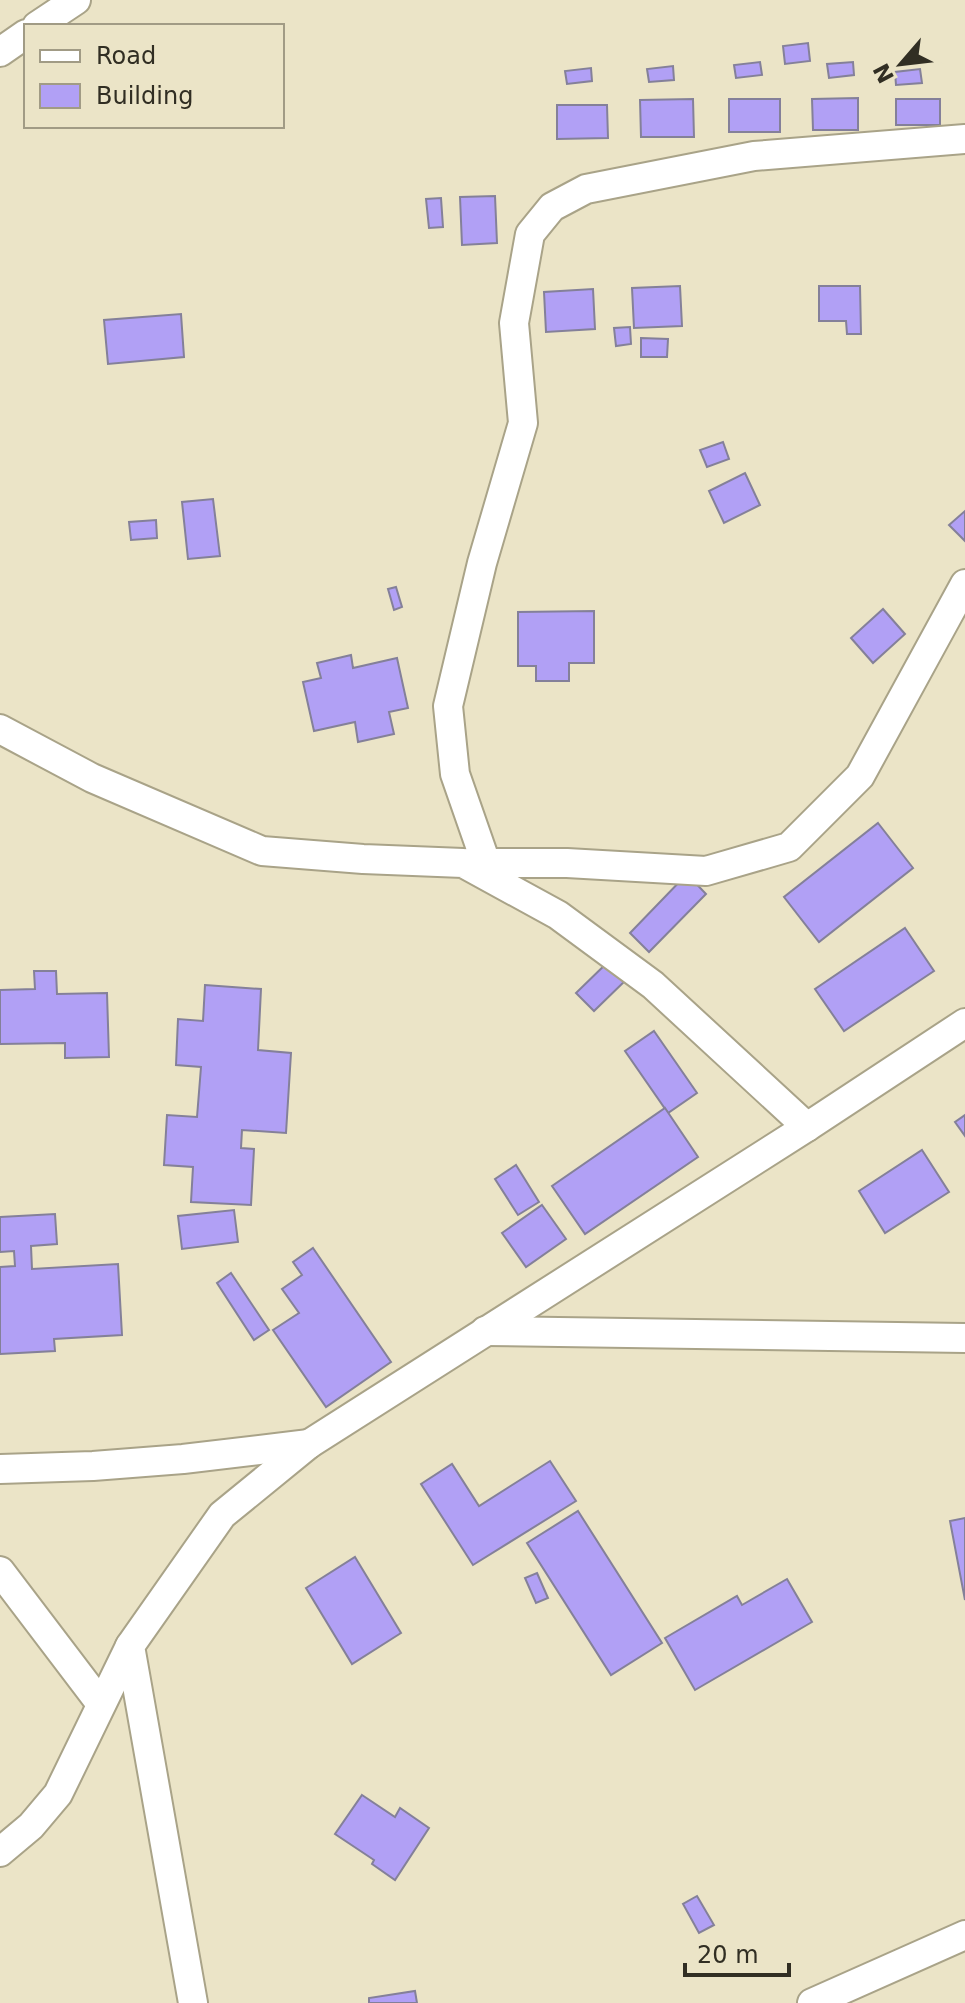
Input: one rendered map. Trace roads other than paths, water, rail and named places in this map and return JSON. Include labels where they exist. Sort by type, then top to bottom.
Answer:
[{"type":"street","points":[[40,24],[76,0]]},
{"type":"street","points":[[0,52],[24,35]]},
{"type":"street","points":[[807,1127],[653,985],[558,915],[474,863],[455,774],[448,706],[482,563],[523,423],[514,323],[530,234],[552,207],[586,189],[754,156],[965,139]]},
{"type":"street","points":[[0,729],[92,778],[262,851],[363,859],[567,863],[706,871],[789,847],[860,776],[965,584]]},
{"type":"street","points":[[0,1852],[31,1826],[58,1794],[130,1646],[222,1515],[309,1444],[965,1023]]},
{"type":"street","points":[[485,1331],[965,1338]]},
{"type":"street","points":[[0,1469],[183,1459],[309,1444]]},
{"type":"street","points":[[0,1571],[101,1704]]},
{"type":"street","points":[[130,1646],[193,2003]]},
{"type":"street","points":[[812,2003],[965,1935]]}]
